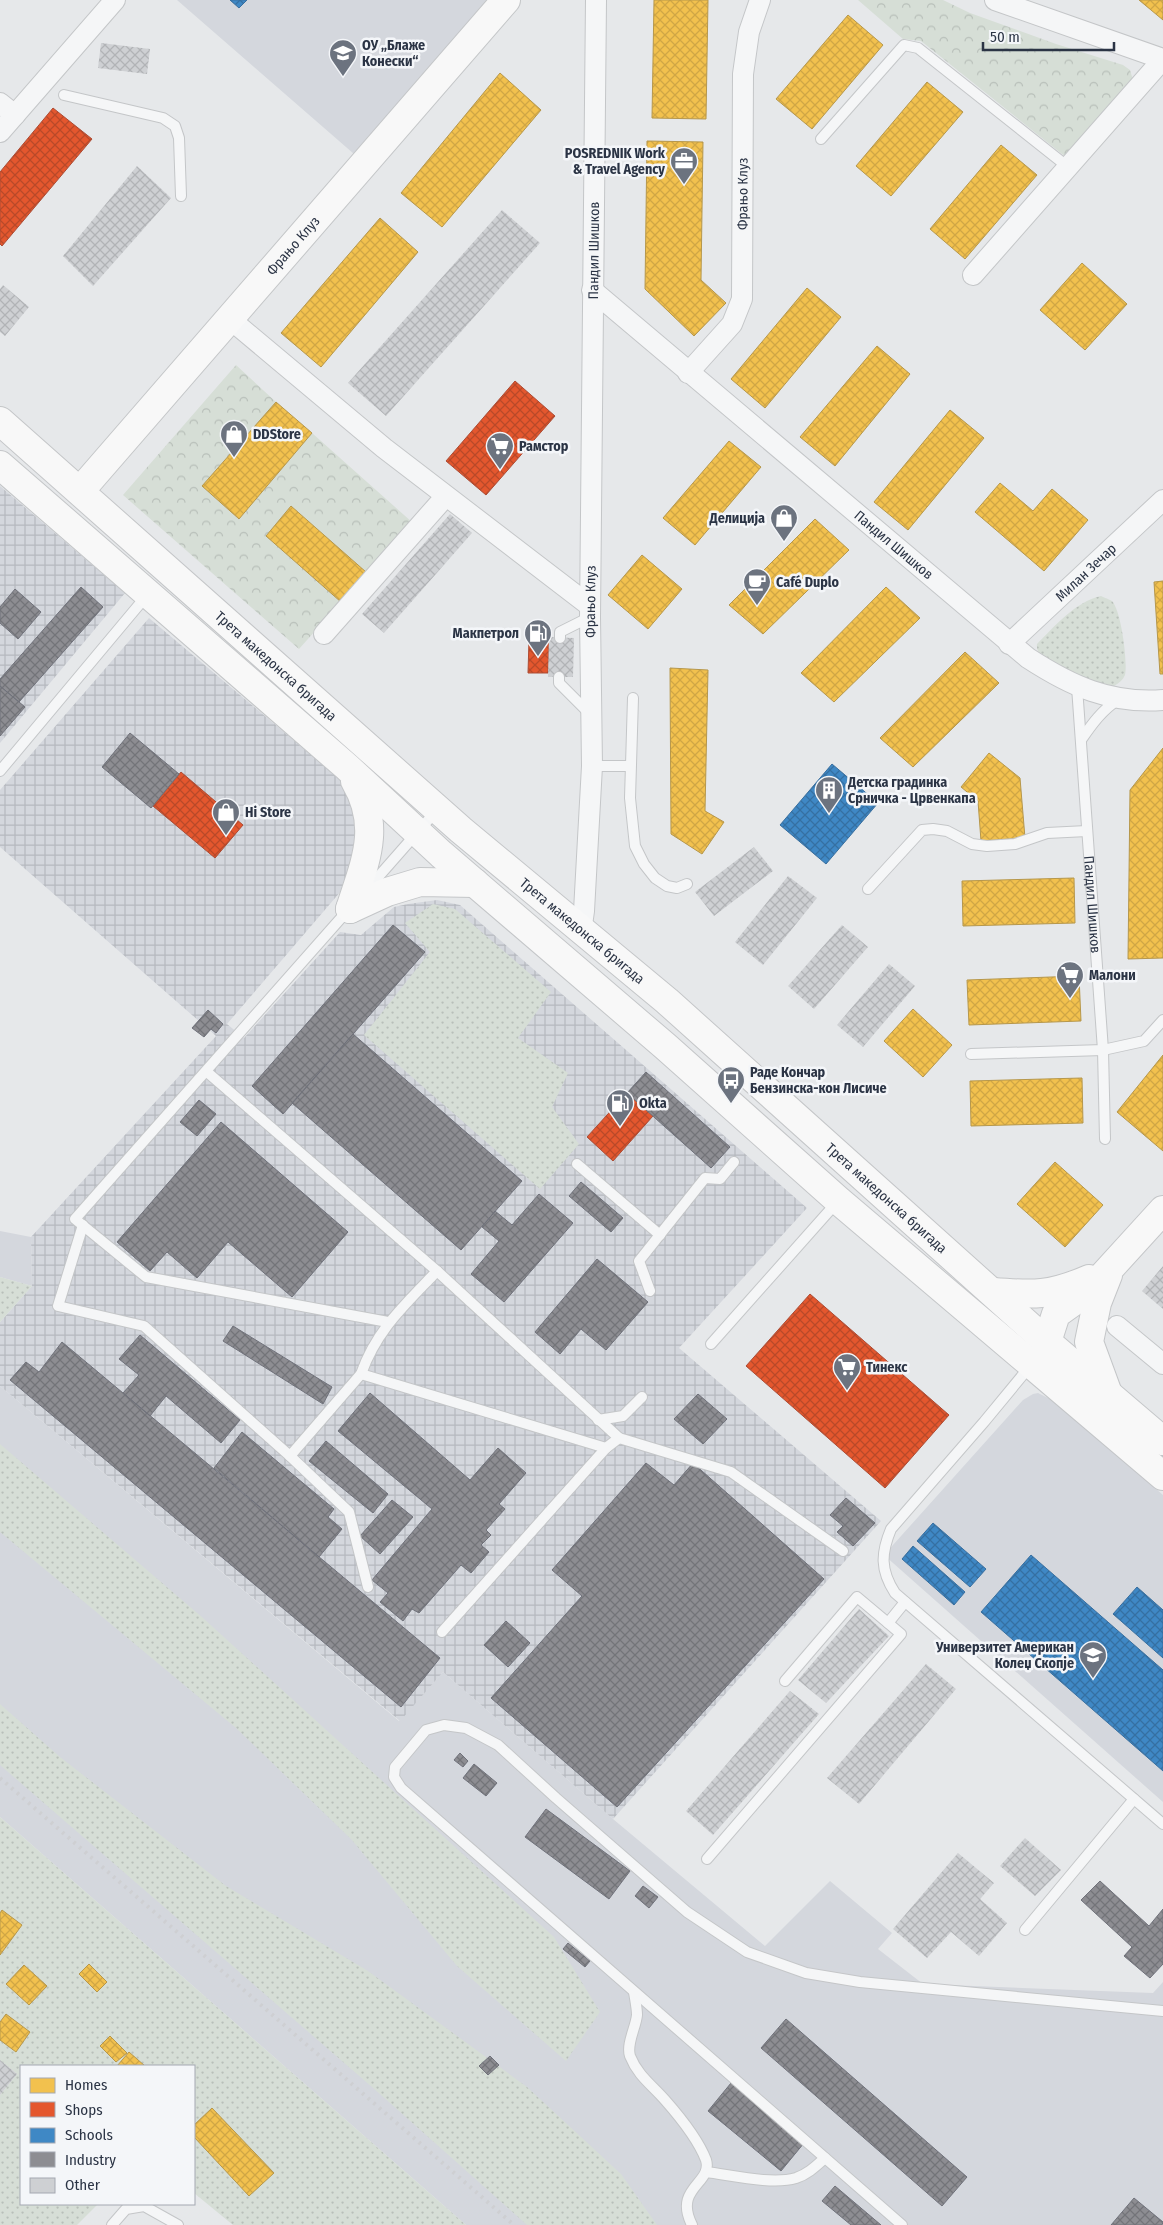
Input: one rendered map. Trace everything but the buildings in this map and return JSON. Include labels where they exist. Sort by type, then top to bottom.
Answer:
[{"type":"street","points":[[0,132],[7,109],[115,0]]},
{"type":"street","name":"Фрањо Клуз","points":[[80,491],[506,0]]},
{"type":"street","name":"Пандил Шишков","points":[[596,0],[592,290],[1009,644],[1046,670],[1077,688]]},
{"type":"street","name":"Фрањо Клуз","points":[[688,373],[732,324],[742,299],[743,74],[749,32],[760,0]]},
{"type":"street","points":[[973,275],[1163,59],[995,0]]},
{"type":"street","name":"Фрањо Клуз","points":[[583,922],[592,766],[590,612],[592,290]]},
{"type":"street","points":[[230,319],[445,497],[590,612]]},
{"type":"street","name":"Трета македонска бригада","points":[[0,421],[437,809],[583,922],[667,1001],[1047,1342],[1163,1440]]},
{"type":"street","name":"Трета македонска бригада","points":[[0,465],[347,767],[475,883],[665,1046],[838,1201],[1163,1476]]},
{"type":"street","points":[[324,634],[445,497]]},
{"type":"street","name":"Милан Зечар","points":[[1009,644],[1163,500]]},
{"type":"street","points":[[1077,688],[1121,698],[1163,700]]},
{"type":"street","points":[[347,767],[367,806],[370,824],[370,839],[350,908]]},
{"type":"street","points":[[350,908],[387,892],[420,882],[431,880],[475,883]]},
{"type":"street","points":[[1030,1365],[1047,1342],[1069,1326],[1090,1289],[1163,1210]]},
{"type":"street","points":[[993,1292],[1035,1295],[1065,1289],[1110,1269]]},
{"type":"street","points":[[1108,1395],[1090,1342],[1097,1303],[1110,1269]]},
{"type":"street","points":[[1117,1326],[1163,1364]]},
{"type":"lane","points":[[821,139],[904,45],[918,48],[1068,167]]},
{"type":"lane","points":[[64,95],[163,118],[175,126],[180,155],[181,196]]},
{"type":"lane","points":[[0,771],[149,593]]},
{"type":"lane","points":[[560,638],[560,632],[590,612]]},
{"type":"lane","points":[[559,677],[559,683],[591,716]]},
{"type":"lane","name":"Пандил Шишков","points":[[1077,688],[1103,1050],[1105,1139]]},
{"type":"lane","points":[[633,698],[630,798],[635,846],[644,864],[655,878],[667,886],[677,888],[687,884]]},
{"type":"lane","points":[[1080,740],[1094,720],[1108,706],[1121,698]]},
{"type":"lane","points":[[592,766],[630,766]]},
{"type":"lane","points":[[388,1322],[146,1277],[75,1219],[437,809]]},
{"type":"lane","points":[[868,890],[922,830],[933,828],[947,831],[972,844],[987,846],[1015,844],[1047,834],[1087,831]]},
{"type":"lane","points":[[971,1054],[1103,1050],[1144,1041],[1163,1020]]},
{"type":"lane","points":[[206,1072],[437,1271],[619,1438],[731,1472],[843,1551]]},
{"type":"lane","points":[[650,1291],[639,1261],[705,1178],[720,1179],[734,1162]]},
{"type":"lane","points":[[577,1164],[660,1235]]},
{"type":"lane","points":[[710,1344],[838,1201]]},
{"type":"lane","points":[[83,1225],[58,1306],[144,1326],[290,1456],[349,1512],[368,1587]]},
{"type":"lane","points":[[290,1456],[361,1374],[366,1360],[388,1322],[437,1271]]},
{"type":"lane","points":[[1030,1365],[984,1422],[891,1529],[884,1545],[882,1557],[883,1570],[895,1593],[1163,1824]]},
{"type":"lane","points":[[361,1374],[606,1448]]},
{"type":"lane","points":[[598,1420],[623,1416],[642,1397]]},
{"type":"lane","points":[[442,1632],[606,1448],[619,1438]]},
{"type":"lane","points":[[707,1859],[901,1634],[857,1597],[785,1681]]},
{"type":"lane","points":[[888,1622],[905,1602]]},
{"type":"lane","points":[[902,2225],[401,1788],[394,1777],[395,1767],[426,1730],[444,1724],[466,1728],[498,1745],[570,1811],[687,1912],[747,1952],[806,1973],[860,1982],[1163,2011]]},
{"type":"lane","points":[[1026,1930],[1134,1799]]},
{"type":"lane","points":[[634,1992],[637,2015],[629,2054],[641,2078],[665,2100],[693,2137],[706,2162],[706,2172],[687,2198],[685,2209],[692,2225]]},
{"type":"lane","points":[[706,2172],[769,2180],[795,2178],[810,2171],[825,2158]]},
{"type":"lane","points":[[112,2225],[126,2209],[144,2206],[178,2225]]},
{"type":"shaded area","name":"ОУ „Блаже Конески“","points":[[177,0],[488,0],[354,154]]},
{"type":"shaded area","points":[[0,486],[125,593],[0,743]]},
{"type":"shaded area","points":[[149,618],[356,793],[358,831],[348,883],[227,1024],[244,1038],[340,932],[361,935],[394,907],[437,900],[460,905],[807,1208],[679,1348],[881,1521],[613,1819],[443,1672],[400,1721],[0,1386],[0,1322],[32,1286],[31,1237],[216,1036],[0,847],[0,790]]},
{"type":"shaded area","points":[[0,1231],[31,1237],[32,1286],[0,1277]]},
{"type":"shaded area","points":[[0,1386],[399,1721],[443,1672],[613,1819],[765,1946],[830,1881],[892,1933],[878,1949],[923,1984],[1153,1993],[1163,1982],[1163,2225],[466,2225],[0,1817]]},
{"type":"shaded area","name":"Универзитет Американ Колеџ Скопје","points":[[1038,1393],[1061,1407],[1163,1495],[1163,1802],[884,1555],[1023,1400]]},
{"type":"green space","points":[[858,0],[943,0],[970,13],[1056,44],[1123,65],[1130,70],[1133,80],[1067,158],[921,41],[903,39]]},
{"type":"green space","points":[[236,365],[276,402],[202,486],[238,519],[312,433],[413,523],[366,572],[291,506],[266,536],[341,602],[299,649],[123,495]]},
{"type":"green space","points":[[1101,596],[1112,601],[1115,606],[1123,636],[1126,659],[1125,675],[1114,686],[1080,677],[1055,667],[1045,660],[1039,652],[1037,644],[1058,622],[1074,609]]},
{"type":"green space","points":[[433,904],[455,909],[551,992],[518,1038],[568,1073],[552,1107],[579,1144],[540,1189],[364,1035],[430,952],[405,923]]},
{"type":"green space","points":[[0,1277],[32,1286],[0,1322]]},
{"type":"green space","points":[[0,1444],[203,1618],[554,1937],[600,2012],[566,2061],[457,1966],[351,1839],[236,1728],[0,1532]]},
{"type":"green space","points":[[0,1704],[60,1757],[226,1886],[368,1971],[527,2087],[621,2174],[657,2225],[527,2225],[372,2087],[0,1765]]},
{"type":"green space","points":[[0,1817],[466,2225],[233,2225],[195,2194],[195,2065],[20,2065],[20,2205],[97,2205],[77,2225],[0,2225],[0,2095],[17,2074],[0,2060]]},
{"type":"railway","points":[[0,1778],[514,2225]]},
{"type":"place","name":"ОУ „Блаже Конески“","points":[[343,77]]},
{"type":"place","name":"POSREDNIK Work & Travel Agency","points":[[684,185]]},
{"type":"place","name":"DDStore","points":[[234,458]]},
{"type":"place","name":"Рамстор","points":[[500,470]]},
{"type":"place","name":"Делиција","points":[[784,542]]},
{"type":"place","name":"Café Duplo","points":[[757,606]]},
{"type":"place","name":"Макпетрол","points":[[538,657]]},
{"type":"place","name":"Детска градинка Срничка - Црвенкапа","points":[[829,814]]},
{"type":"place","name":"Hi Store","points":[[226,836]]},
{"type":"place","name":"Малони","points":[[1070,999]]},
{"type":"place","name":"Раде Кончар Бензинска-кон Лисиче","points":[[731,1104]]},
{"type":"place","name":"Okta","points":[[620,1127]]},
{"type":"place","name":"Тинекс","points":[[847,1391]]},
{"type":"place","name":"Универзитет Американ Колеџ Скопје","points":[[1093,1679]]}]
